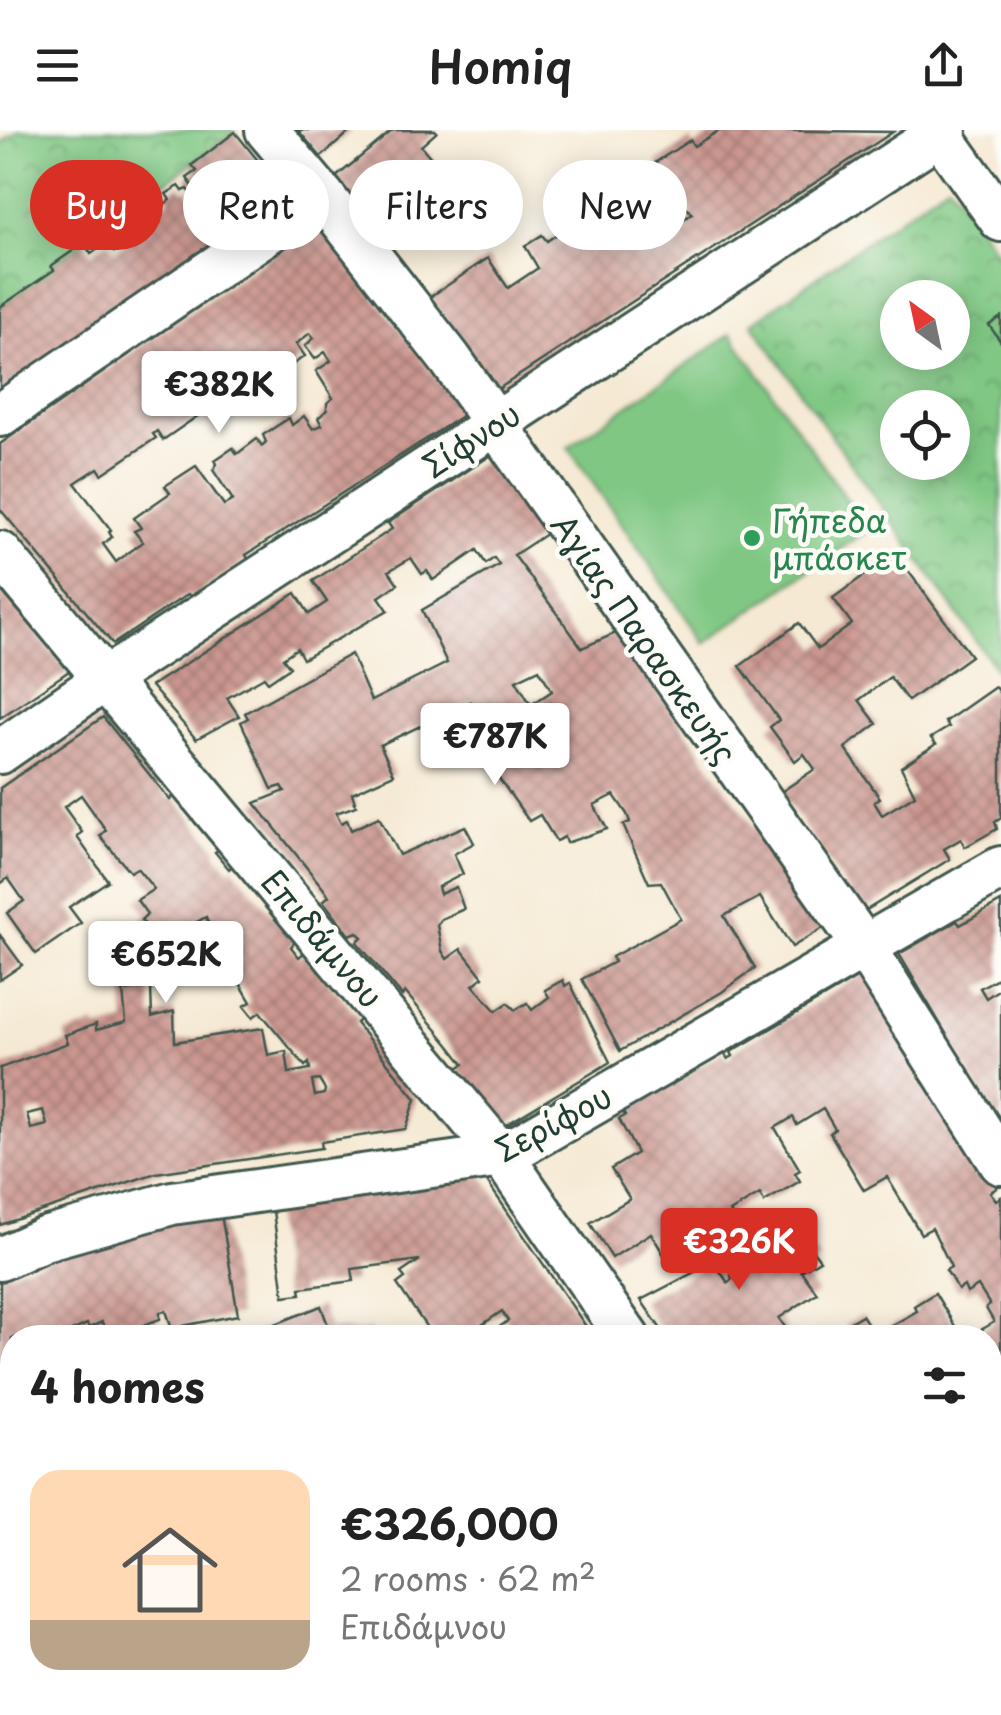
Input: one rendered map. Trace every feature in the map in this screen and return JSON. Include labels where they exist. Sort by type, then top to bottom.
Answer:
[{"type":"street","name":"Αγίας Παρασκευής","points":[[267,130],[292,160]]},
{"type":"street","points":[[940,131],[1001,220]]},
{"type":"street","name":"Σίφνου","points":[[0,752],[940,131]]},
{"type":"street","name":"Αγίας Παρασκευής","points":[[329,204],[450,359],[863,945],[1001,1163]]},
{"type":"street","points":[[0,415],[242,250]]},
{"type":"street","name":"Επιδάμνου","points":[[0,552],[502,1156],[619,1325]]},
{"type":"street","name":"Σερίφου","points":[[0,1260],[44,1239],[172,1202],[502,1156],[1001,868]]},
{"type":"green space","points":[[18,130],[235,132],[196,160],[183,160],[183,170],[163,184],[163,160],[30,160],[30,250],[73,250],[52,265],[54,270],[0,307],[0,144]]},
{"type":"green space","points":[[949,183],[1001,259],[1001,317],[990,326],[1001,343],[1001,676],[752,323]]},
{"type":"green space","points":[[731,334],[868,530],[704,643],[568,447]]},
{"type":"building","points":[[298,130],[352,130],[321,157]]},
{"type":"building","points":[[393,130],[437,132],[421,146],[433,160],[357,160]]},
{"type":"building","points":[[720,130],[893,132],[495,391],[430,297],[488,258],[508,288],[538,268],[525,246],[542,235],[543,250],[687,250],[687,217],[692,214],[687,208],[687,160],[659,160],[690,140],[694,146]]},
{"type":"building","points":[[235,132],[258,160],[199,160]]},
{"type":"building","points":[[349,166],[349,194],[335,178]]},
{"type":"building","points":[[179,186],[183,191],[183,250],[206,250],[0,392],[0,307],[54,270],[51,266],[74,250],[88,250],[91,254],[97,250],[163,250],[163,205],[170,200],[166,194]]},
{"type":"building","points":[[329,237],[465,414],[246,555],[248,559],[191,598],[188,594],[113,644],[0,509],[0,444],[279,250],[329,250]],"holes":[[[310,333],[314,338],[305,346],[315,359],[325,352],[331,361],[316,371],[333,398],[318,418],[322,425],[313,429],[304,416],[292,425],[289,418],[263,435],[266,442],[262,446],[257,439],[237,454],[233,448],[215,460],[213,470],[233,500],[224,505],[196,466],[165,486],[170,493],[134,518],[141,528],[134,531],[143,542],[116,562],[103,544],[112,537],[111,530],[75,483],[98,468],[102,474],[156,438],[153,434],[157,431],[163,440],[228,395],[213,375],[224,367],[247,399],[265,386],[257,376],[263,372],[270,380],[305,356],[296,344]]]},
{"type":"building","points":[[1001,317],[1001,342],[989,325]]},
{"type":"building","points":[[496,452],[549,532],[514,555],[582,648],[616,633],[825,927],[792,947],[760,897],[724,916],[755,968],[722,992],[620,1051],[582,979],[614,962],[612,957],[681,919],[661,882],[649,883],[623,825],[630,822],[627,814],[614,795],[594,805],[607,829],[566,843],[564,837],[556,841],[540,815],[529,821],[481,753],[489,745],[469,714],[475,710],[471,702],[380,745],[394,774],[352,793],[356,806],[336,813],[341,823],[347,820],[351,830],[379,817],[399,855],[465,826],[474,843],[454,854],[463,874],[438,887],[440,894],[456,887],[464,909],[441,919],[437,925],[442,951],[447,959],[461,949],[483,977],[473,985],[496,1011],[508,1003],[515,1010],[527,1003],[532,1010],[549,997],[545,990],[563,980],[565,986],[570,983],[610,1062],[504,1126],[458,1068],[464,1064],[405,992],[402,996],[357,942],[362,937],[357,932],[350,935],[323,901],[329,896],[255,803],[285,791],[282,786],[272,789],[241,722],[248,718],[245,713],[351,654],[371,701],[447,663],[422,610],[499,565],[494,558],[486,564],[477,550],[433,580],[427,571],[422,574],[411,558],[389,571],[398,584],[379,597],[388,610],[303,659],[297,648],[283,658],[290,667],[268,682],[264,677],[227,698],[239,716],[196,739],[151,686],[296,593],[309,614],[327,602],[313,581],[392,529],[388,523]],"holes":[[[539,669],[552,691],[531,705],[516,680]]]},
{"type":"building","points":[[895,553],[971,656],[908,701],[890,677],[859,700],[877,724],[845,748],[880,798],[874,802],[882,815],[915,795],[901,767],[936,744],[931,738],[949,727],[945,722],[995,687],[1001,695],[1001,818],[995,822],[997,829],[965,847],[961,839],[944,849],[950,859],[863,912],[781,792],[815,769],[804,754],[795,761],[770,727],[779,720],[740,666],[799,623],[818,649],[852,624],[833,598]]},
{"type":"building","points":[[0,589],[69,671],[0,718]]},
{"type":"building","points":[[103,717],[170,800],[173,796],[218,850],[215,852],[229,869],[232,866],[295,941],[291,947],[299,957],[304,953],[360,1019],[356,1023],[416,1099],[406,1129],[321,1142],[322,1148],[156,1173],[0,1225],[0,1068],[68,1043],[65,1035],[96,1024],[96,1030],[126,1022],[123,991],[151,987],[152,1017],[174,1011],[175,1042],[263,1028],[268,1055],[286,1051],[289,1073],[310,1069],[309,1063],[305,1066],[260,1012],[253,1017],[244,1006],[251,1002],[237,978],[233,981],[206,917],[167,938],[162,931],[156,936],[141,920],[147,914],[137,900],[154,889],[137,868],[130,872],[100,836],[106,830],[81,795],[64,807],[82,832],[77,837],[108,881],[69,907],[81,923],[36,954],[7,913],[24,901],[8,878],[0,884],[0,788]],"holes":[[[319,1080],[325,1090],[315,1096],[312,1081]],[[43,1110],[47,1125],[31,1129],[27,1114]]]},
{"type":"building","points":[[1001,902],[1001,976],[980,988],[986,998],[1001,988],[1001,1127],[899,954],[957,921],[960,925]]},
{"type":"building","points":[[0,935],[22,965],[0,980]]},
{"type":"building","points":[[865,973],[997,1188],[990,1192],[996,1200],[1001,1197],[1001,1325],[989,1325],[994,1322],[986,1308],[990,1305],[978,1286],[967,1293],[964,1286],[958,1290],[946,1270],[951,1267],[932,1228],[921,1234],[887,1177],[864,1190],[830,1133],[835,1129],[823,1109],[797,1125],[793,1117],[775,1128],[800,1170],[795,1173],[800,1181],[764,1202],[760,1194],[730,1212],[736,1222],[702,1242],[696,1233],[689,1237],[695,1245],[668,1262],[651,1233],[612,1258],[590,1223],[630,1199],[611,1169],[637,1153],[619,1119],[625,1116],[623,1112],[723,1052],[728,1059],[733,1056],[731,1052]]},
{"type":"building","points":[[483,1176],[585,1325],[502,1325],[508,1321],[502,1311],[482,1325],[425,1325],[397,1284],[405,1278],[401,1273],[420,1260],[352,1269],[354,1281],[300,1288],[301,1294],[284,1296],[272,1203]]},
{"type":"building","points":[[221,1214],[238,1315],[187,1325],[171,1325],[166,1311],[160,1312],[160,1319],[144,1325],[0,1325],[0,1275],[133,1229]]},
{"type":"building","points":[[792,1223],[820,1260],[801,1271],[817,1293],[779,1318],[784,1325],[658,1325],[641,1300],[714,1262],[728,1283],[731,1275],[745,1266],[752,1272],[757,1269],[743,1247]]},
{"type":"building","points":[[935,1293],[954,1325],[892,1325],[917,1311],[914,1306]]},
{"type":"building","points":[[321,1306],[328,1325],[273,1325]]},
{"type":"building","points":[[862,1315],[868,1325],[845,1325]]},
{"type":"place","name":"Γήπεδα μπάσκετ","points":[[752,538]]}]
